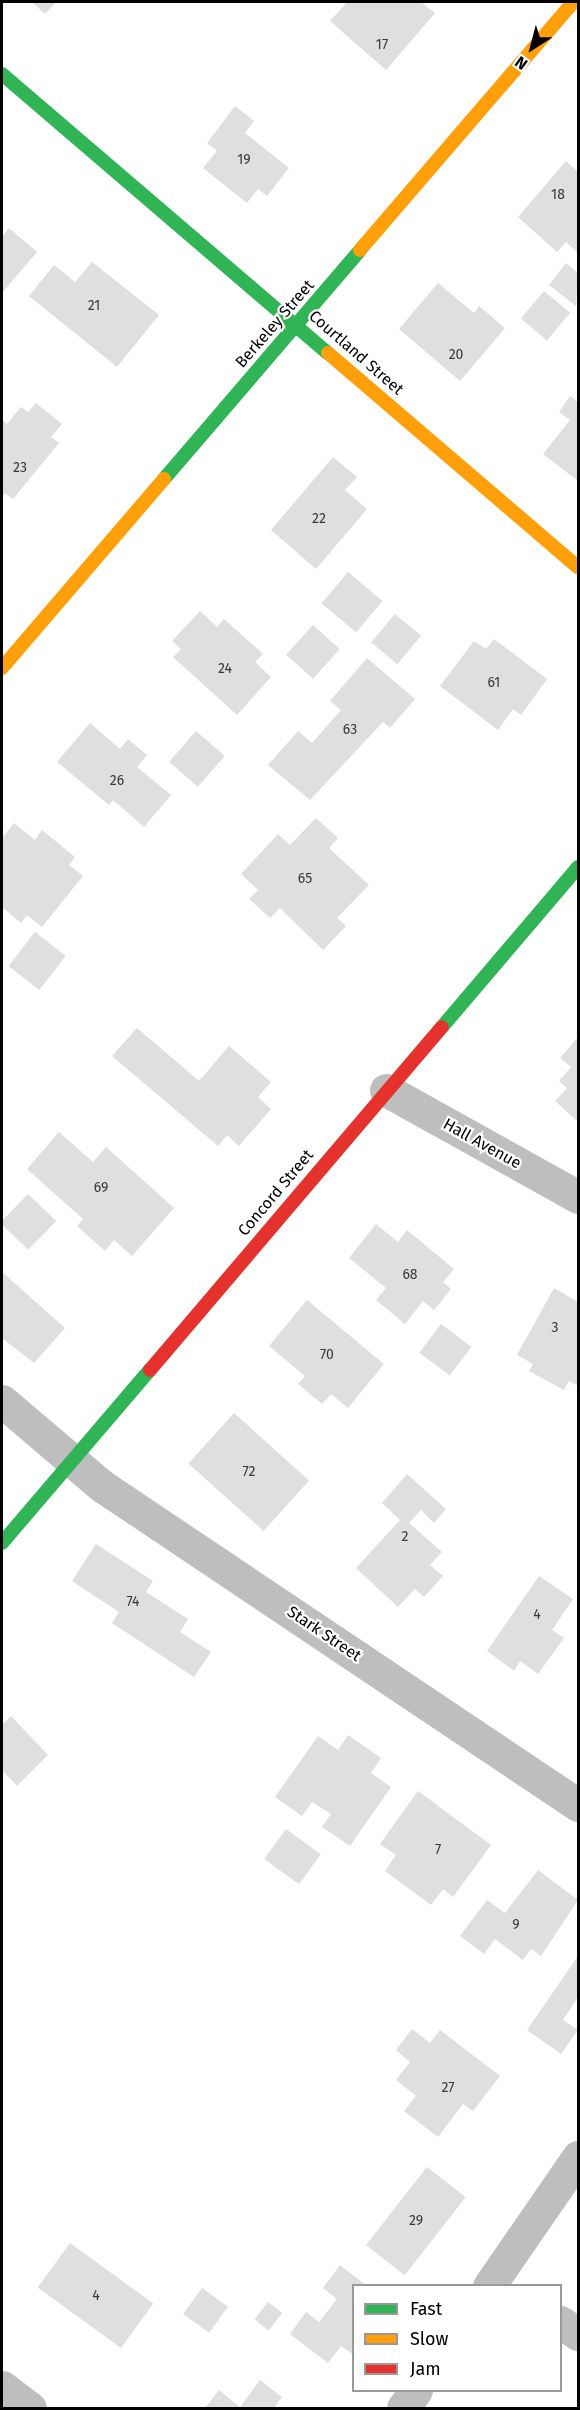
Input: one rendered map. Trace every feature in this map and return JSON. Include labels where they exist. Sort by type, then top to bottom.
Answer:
[{"type":"street","name":"Berkeley Street","points":[[2,668],[573,2]]},
{"type":"street","name":"Courtland Street","points":[[2,74],[579,567]]},
{"type":"street","name":"Concord Street","points":[[2,1543],[386,1090],[579,867]]},
{"type":"street","name":"Hall Avenue","points":[[386,1090],[579,1197]]},
{"type":"street","name":"Stark Street","points":[[2,1401],[102,1486],[579,1805]]},
{"type":"street","points":[[497,2283],[579,2157]]},
{"type":"street","points":[[562,2323],[579,2334]]},
{"type":"street","points":[[2,2387],[30,2409]]},
{"type":"street","points":[[403,2409],[415,2392]]},
{"type":"building","points":[[32,2],[56,2],[45,14]]},
{"type":"building","points":[[347,2],[421,2],[435,13],[386,70],[330,21]]},
{"type":"building","points":[[235,106],[254,121],[245,133],[289,168],[267,196],[258,189],[247,203],[203,168],[217,151],[207,143]]},
{"type":"building","points":[[566,161],[578,172],[577,252],[566,242],[557,252],[518,217]]},
{"type":"building","points":[[9,228],[37,252],[2,293],[2,237]]},
{"type":"building","points":[[92,262],[159,315],[117,367],[29,296],[54,265],[75,282]]},
{"type":"building","points":[[566,263],[578,273],[576,306],[549,285]]},
{"type":"building","points":[[438,283],[474,313],[479,306],[505,328],[460,381],[399,329]]},
{"type":"building","points":[[544,291],[570,313],[547,340],[521,319]]},
{"type":"building","points":[[570,396],[578,402],[578,481],[543,454],[570,420],[559,412]]},
{"type":"building","points":[[36,403],[62,424],[51,437],[59,443],[13,499],[5,493],[2,497],[2,419],[7,424],[21,407],[28,412]]},
{"type":"building","points":[[333,457],[357,477],[345,490],[367,509],[316,569],[271,530]]},
{"type":"building","points":[[348,572],[382,601],[356,632],[322,603]]},
{"type":"building","points":[[200,611],[217,627],[224,619],[263,654],[255,662],[271,677],[237,715],[173,657],[181,649],[172,641]]},
{"type":"building","points":[[395,614],[421,636],[397,664],[371,642]]},
{"type":"building","points":[[313,625],[340,649],[313,679],[286,655]]},
{"type":"building","points":[[494,639],[547,679],[521,715],[513,709],[498,730],[440,686],[474,641],[486,649]]},
{"type":"building","points":[[367,658],[415,699],[390,728],[383,722],[310,800],[268,765],[298,731],[312,743],[341,710],[330,701]]},
{"type":"building","points":[[90,723],[120,749],[128,739],[147,755],[137,767],[171,795],[144,827],[113,800],[109,805],[57,762]]},
{"type":"building","points":[[196,731],[225,756],[198,787],[169,762]]},
{"type":"building","points":[[316,818],[338,838],[329,848],[369,885],[337,918],[346,926],[323,950],[280,908],[270,918],[249,899],[258,890],[241,874],[278,834],[290,845]]},
{"type":"building","points":[[14,823],[35,840],[42,830],[75,857],[69,865],[83,876],[42,927],[27,915],[21,923],[2,907],[2,838]]},
{"type":"building","points":[[35,932],[66,956],[39,990],[9,966]]},
{"type":"building","points":[[137,1028],[199,1081],[229,1046],[271,1082],[258,1097],[271,1109],[239,1146],[227,1135],[218,1146],[112,1056]]},
{"type":"building","points":[[578,1037],[578,1122],[555,1101],[567,1088],[559,1081],[571,1067],[560,1058]]},
{"type":"building","points":[[59,1132],[93,1162],[106,1147],[174,1208],[132,1256],[114,1240],[105,1251],[77,1226],[83,1219],[27,1169]]},
{"type":"building","points":[[28,1194],[56,1221],[28,1250],[2,1224],[2,1221]]},
{"type":"building","points":[[376,1224],[398,1242],[407,1230],[454,1269],[443,1282],[451,1289],[434,1310],[423,1301],[405,1324],[376,1300],[386,1288],[349,1258]]},
{"type":"building","points":[[2,1272],[65,1328],[34,1363],[2,1338]]},
{"type":"building","points":[[554,1288],[578,1302],[578,1386],[569,1381],[564,1390],[529,1371],[533,1364],[517,1355]]},
{"type":"building","points":[[307,1300],[384,1364],[348,1408],[331,1394],[322,1404],[298,1384],[305,1376],[269,1346]]},
{"type":"building","points":[[441,1324],[471,1347],[450,1376],[419,1353]]},
{"type":"building","points":[[234,1413],[309,1481],[264,1531],[188,1464]]},
{"type":"building","points":[[407,1474],[446,1509],[434,1523],[421,1510],[409,1523],[442,1552],[430,1565],[443,1576],[424,1597],[415,1589],[398,1607],[356,1568],[400,1520],[382,1503]]},
{"type":"building","points":[[96,1544],[153,1581],[146,1592],[188,1619],[180,1632],[211,1652],[194,1677],[112,1623],[119,1612],[72,1581]]},
{"type":"building","points":[[539,1576],[573,1599],[552,1630],[564,1638],[538,1674],[520,1661],[514,1671],[487,1651]]},
{"type":"building","points":[[11,1716],[48,1755],[17,1786],[2,1770],[2,1725]]},
{"type":"building","points":[[348,1735],[381,1758],[371,1773],[391,1787],[350,1846],[322,1827],[331,1814],[312,1802],[302,1816],[275,1797],[318,1736],[338,1750]]},
{"type":"building","points":[[418,1791],[491,1845],[453,1897],[443,1889],[431,1905],[385,1871],[396,1855],[380,1844]]},
{"type":"building","points":[[286,1829],[321,1854],[299,1884],[264,1859]]},
{"type":"building","points":[[538,1870],[578,1900],[541,1956],[531,1949],[523,1960],[495,1939],[484,1954],[460,1936],[487,1900],[505,1913]]},
{"type":"building","points":[[578,1956],[578,1997],[563,2020],[578,2030],[561,2054],[527,2030]]},
{"type":"building","points":[[412,2029],[430,2043],[440,2030],[500,2076],[473,2111],[463,2104],[438,2137],[404,2111],[416,2096],[396,2080],[410,2062],[396,2050]]},
{"type":"building","points":[[427,2167],[466,2197],[405,2275],[366,2245]]},
{"type":"building","points":[[70,2243],[153,2304],[121,2348],[38,2287]]},
{"type":"building","points":[[340,2265],[364,2284],[352,2284],[352,2354],[341,2346],[328,2363],[290,2334],[306,2312],[319,2322],[337,2299],[323,2288]]},
{"type":"building","points":[[202,2288],[228,2307],[209,2333],[183,2314]]},
{"type":"building","points":[[268,2302],[282,2313],[269,2330],[254,2319]]},
{"type":"building","points":[[260,2380],[282,2397],[274,2408],[205,2408],[219,2390],[240,2407]]},
{"type":"traffic: fast","points":[[2,74],[328,353]]},
{"type":"traffic: fast","points":[[164,479],[360,250]]},
{"type":"traffic: fast","points":[[442,1027],[578,867]]},
{"type":"traffic: fast","points":[[2,1543],[150,1370]]},
{"type":"traffic: slow","points":[[360,250],[573,2]]},
{"type":"traffic: slow","points":[[328,353],[578,567]]},
{"type":"traffic: slow","points":[[2,668],[164,479]]},
{"type":"traffic: jam","points":[[150,1370],[442,1027]]}]
